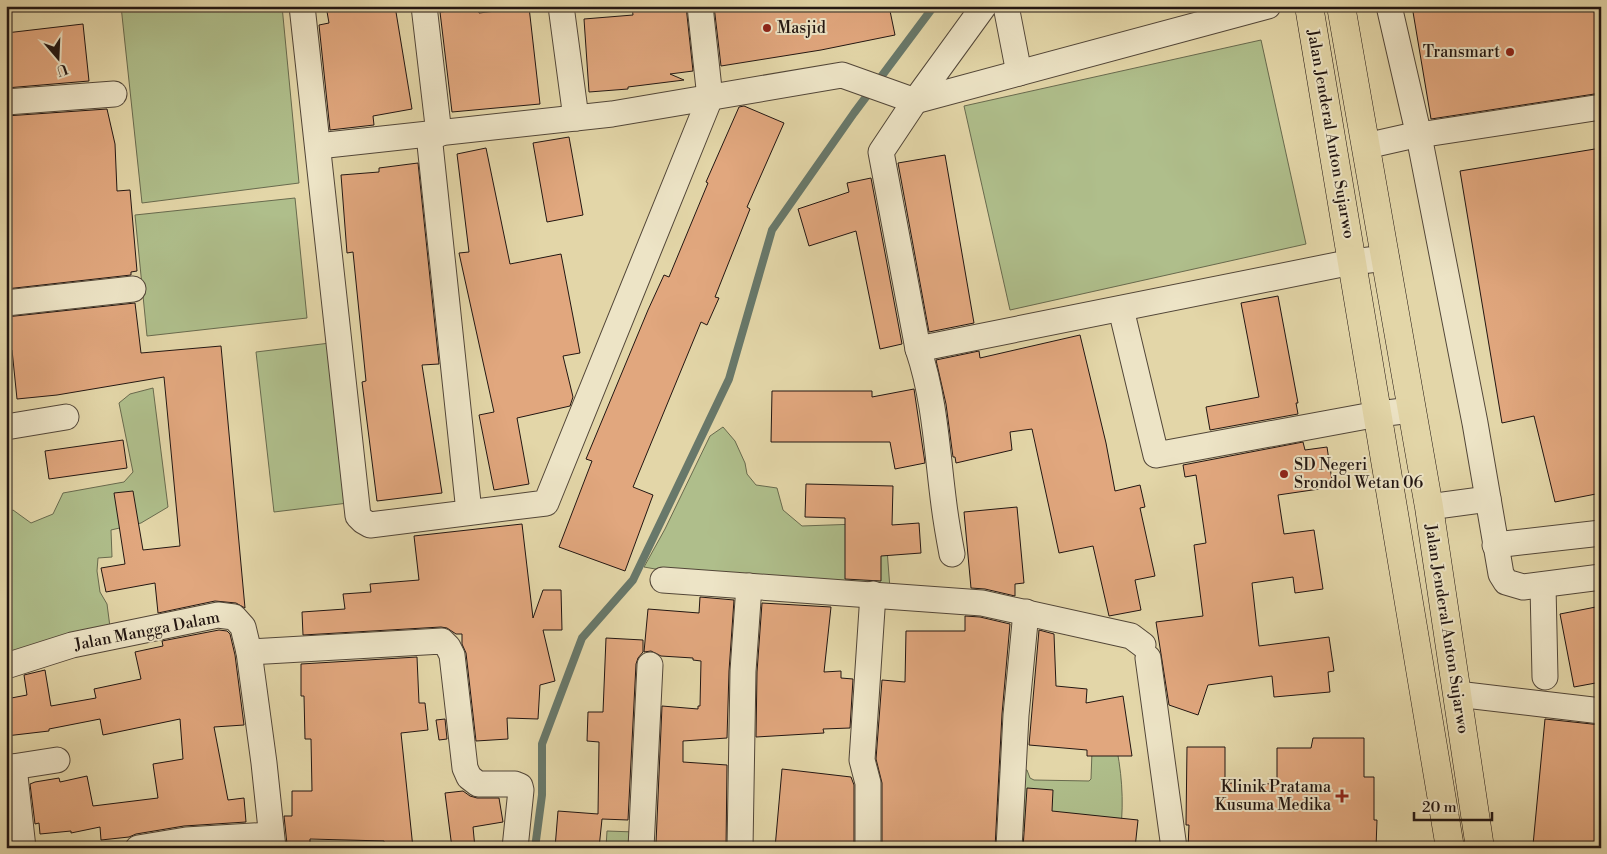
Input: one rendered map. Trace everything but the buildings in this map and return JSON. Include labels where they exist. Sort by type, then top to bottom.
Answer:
[{"type":"highway","name":"Jalan Jenderal Anton Sujarwo","points":[[1309,6],[1450,848]]},
{"type":"highway","name":"Jalan Jenderal Anton Sujarwo","points":[[1342,6],[1429,507],[1480,848]]},
{"type":"highway","points":[[1410,605],[1443,600]]},
{"type":"street","points":[[302,6],[358,516],[370,525],[546,503],[710,98],[700,6]]},
{"type":"street","points":[[424,6],[434,134],[470,512]]},
{"type":"street","points":[[562,6],[576,118]]},
{"type":"street","points":[[952,554],[936,431],[926,372],[918,349],[881,152],[915,101],[984,6]]},
{"type":"street","points":[[1006,6],[1019,72]]},
{"type":"street","points":[[318,146],[612,114],[842,75],[915,101],[1268,6]]},
{"type":"street","points":[[1389,6],[1420,136],[1488,499],[1500,574],[1506,582],[1523,587],[1544,586],[1601,577]]},
{"type":"street","points":[[6,102],[114,94]]},
{"type":"street","points":[[1366,146],[1390,140],[1601,107]]},
{"type":"street","name":"Jalan Jenderal Anton Sujarwo","points":[[1352,262],[1386,258]]},
{"type":"street","points":[[918,349],[1352,262]]},
{"type":"street","points":[[6,302],[133,289]]},
{"type":"street","points":[[1121,309],[1156,455],[1378,414],[1412,410]]},
{"type":"street","points":[[6,427],[66,417]]},
{"type":"street","points":[[1429,507],[1488,499]]},
{"type":"street","points":[[1495,545],[1601,533]]},
{"type":"street","points":[[663,580],[982,603],[1131,636],[1145,652],[1174,848]]},
{"type":"street","points":[[740,848],[743,671],[749,586]]},
{"type":"street","points":[[1544,586],[1545,677]]},
{"type":"street","points":[[868,848],[868,783],[862,760],[873,594]]},
{"type":"street","points":[[1010,848],[1016,715],[1026,612]]},
{"type":"street","name":"Jalan Mangga Dalam","points":[[6,666],[72,646],[218,615],[234,617],[243,627],[248,652],[264,763],[272,841]]},
{"type":"street","points":[[248,652],[362,644],[442,641],[452,655],[465,768],[469,777],[478,784],[515,784],[520,786],[522,790],[515,848]]},
{"type":"street","points":[[641,848],[650,664]]},
{"type":"street","points":[[1457,694],[1601,711]]},
{"type":"street","points":[[23,848],[10,767],[57,760]]},
{"type":"street","points":[[138,848],[186,840],[272,841]]},
{"type":"green space","points":[[121,6],[282,6],[299,183],[142,203]]},
{"type":"green space","points":[[1261,40],[1306,244],[1010,310],[964,106]]},
{"type":"green space","points":[[295,198],[307,318],[147,336],[135,215]]},
{"type":"green space","points":[[330,343],[348,503],[274,512],[256,352]]},
{"type":"green space","points":[[153,388],[168,507],[141,523],[111,530],[112,557],[98,558],[97,571],[100,592],[107,604],[110,627],[6,661],[6,512],[13,510],[31,523],[53,514],[63,493],[124,482],[133,472],[119,403],[130,394]]},
{"type":"green space","points":[[723,427],[735,441],[745,463],[747,474],[756,485],[777,488],[783,510],[802,526],[885,523],[891,602],[756,587],[644,567],[665,529],[710,436]]},
{"type":"green space","points":[[1117,750],[1122,796],[1119,842],[1024,831],[1003,826],[999,804],[980,802],[986,773],[1027,770],[1030,778],[1034,780],[1089,781],[1091,779],[1092,751]]},
{"type":"green space","points":[[607,831],[635,832],[634,848],[606,848]]},
{"type":"waterway","points":[[535,848],[542,795],[542,744],[582,638],[633,580],[729,379],[772,230],[854,113],[934,6]]},
{"type":"place","name":"Masjid","points":[[767,28]]},
{"type":"place","name":"Transmart","points":[[1510,52]]},
{"type":"place","name":"SD Negeri Srondol Wetan 06","points":[[1284,474]]},
{"type":"place","name":"Klinik Pratama Kusuma Medika","points":[[1342,796]]}]
